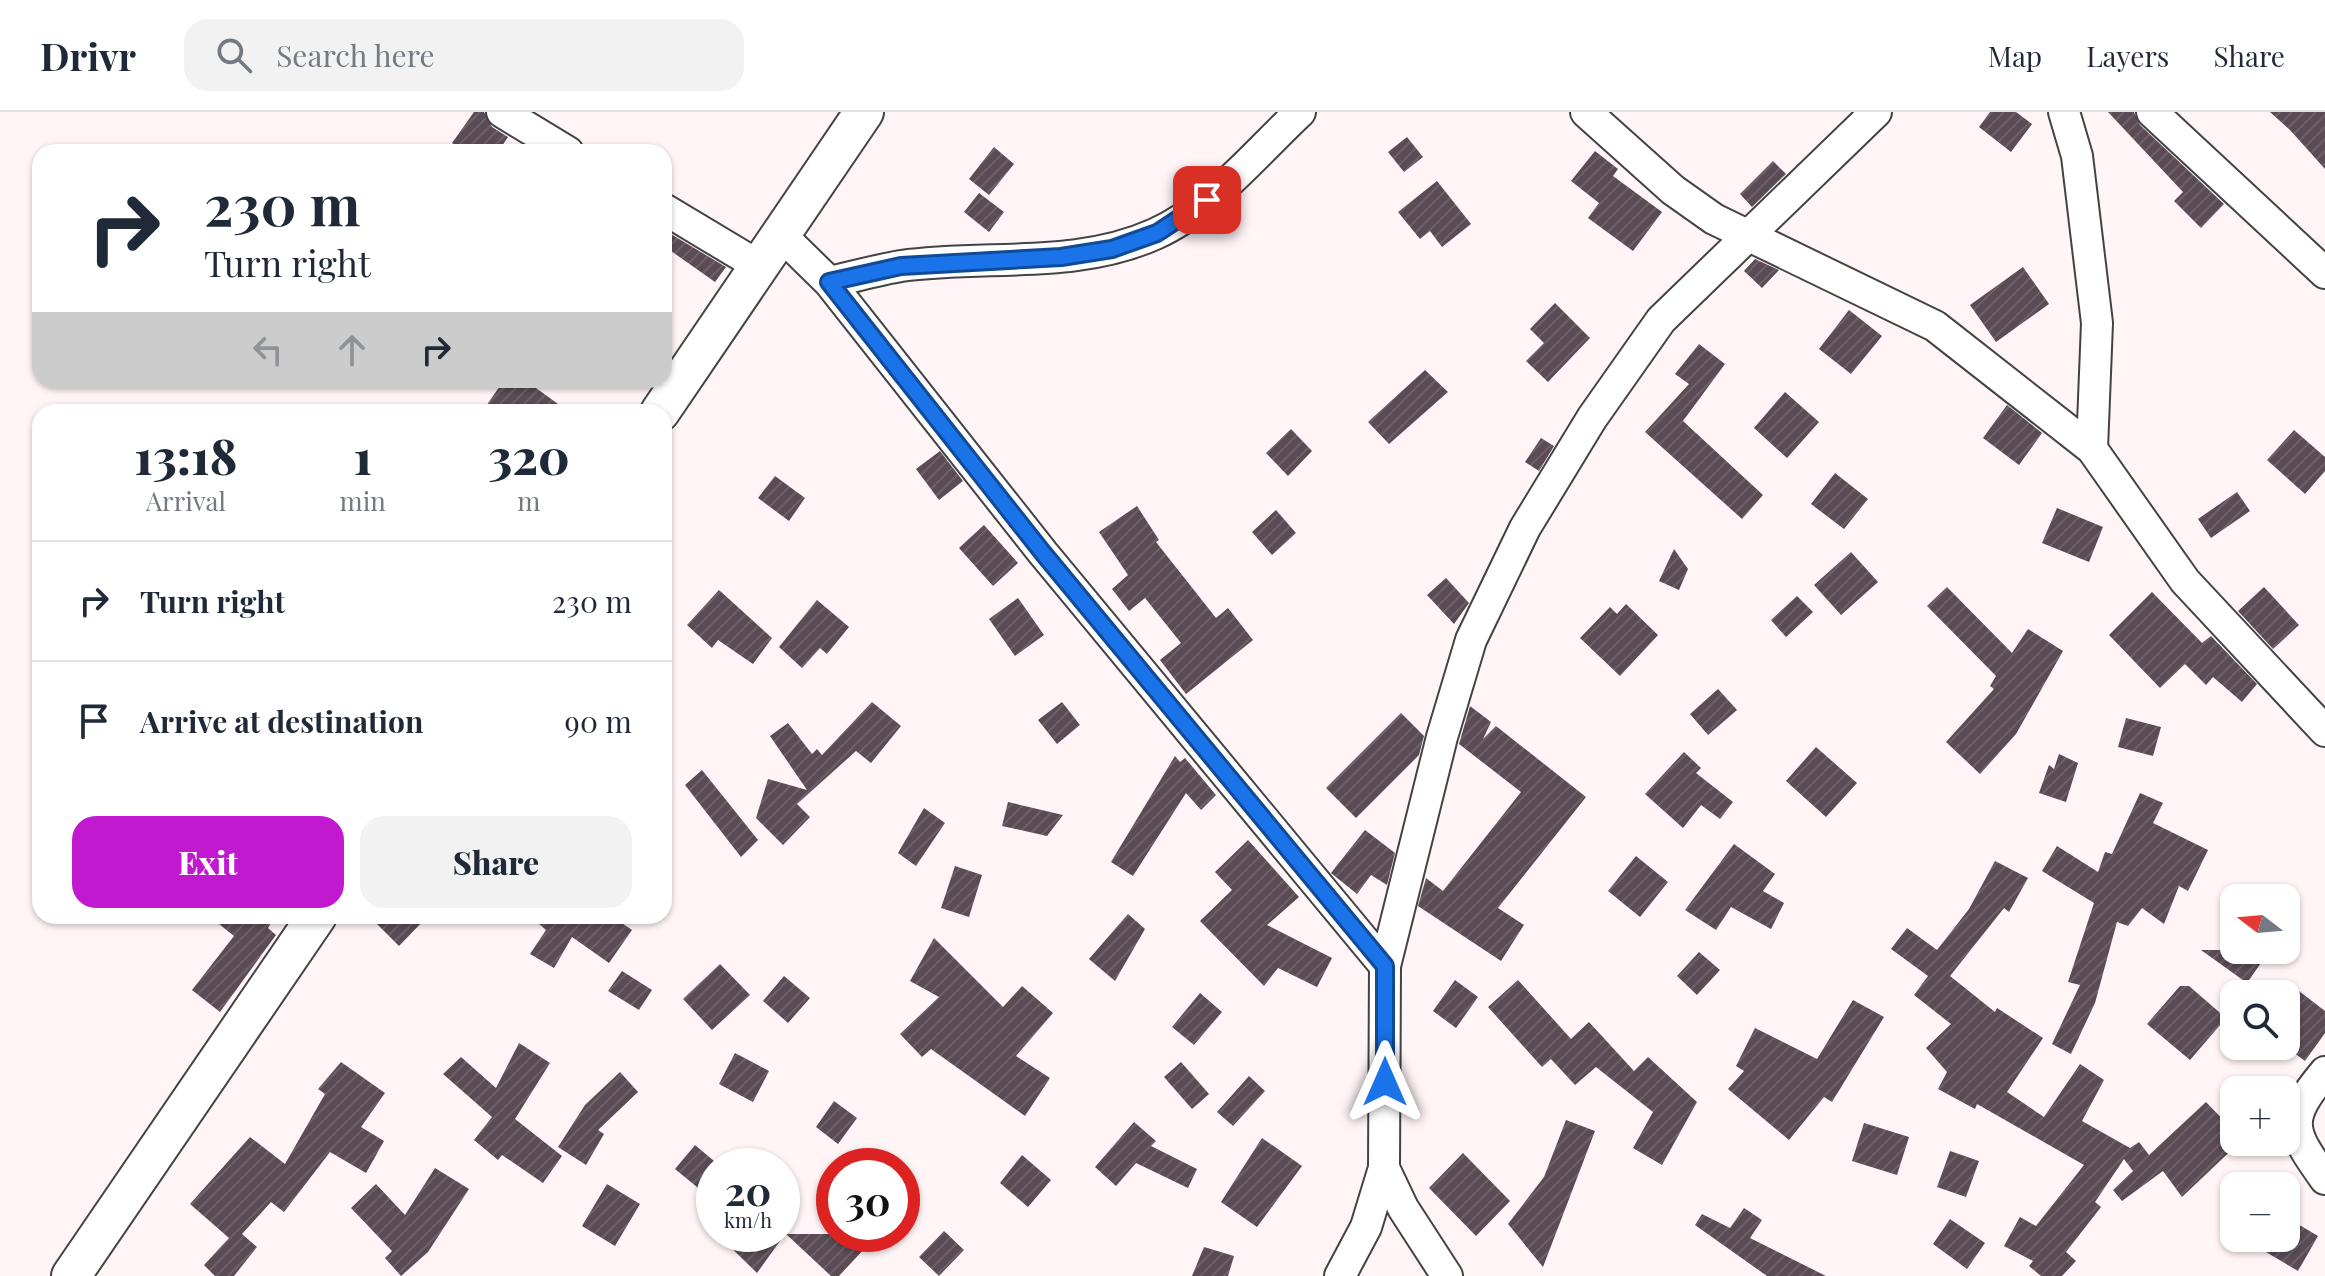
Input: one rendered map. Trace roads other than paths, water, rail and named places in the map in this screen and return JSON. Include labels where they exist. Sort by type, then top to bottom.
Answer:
[{"type":"street","points":[[502,112],[555,144]]},
{"type":"street","points":[[665,404],[864,112]]},
{"type":"street","points":[[829,282],[901,266],[1061,257],[1112,249],[1157,233],[1207,200],[1300,112]]},
{"type":"street","points":[[1586,112],[1673,190],[1714,219],[1751,234],[1935,326],[2092,449],[2185,581],[2325,731]]},
{"type":"street","points":[[1340,1276],[1366,1227],[1384,1168],[1385,966],[1442,737],[1471,640],[1525,528],[1592,418],[1661,320],[1876,112]]},
{"type":"street","points":[[2064,112],[2077,156],[2097,323],[2092,449]]},
{"type":"street","points":[[2152,112],[2325,273]]},
{"type":"street","points":[[672,214],[759,266]]},
{"type":"street","points":[[781,235],[829,282],[1043,553],[1385,966]]},
{"type":"street","points":[[71,1276],[312,924]]},
{"type":"street","points":[[2325,1072],[2298,1108],[2295,1128],[2301,1145],[2325,1179]]},
{"type":"street","points":[[1384,1168],[1403,1208],[1447,1276]]}]
